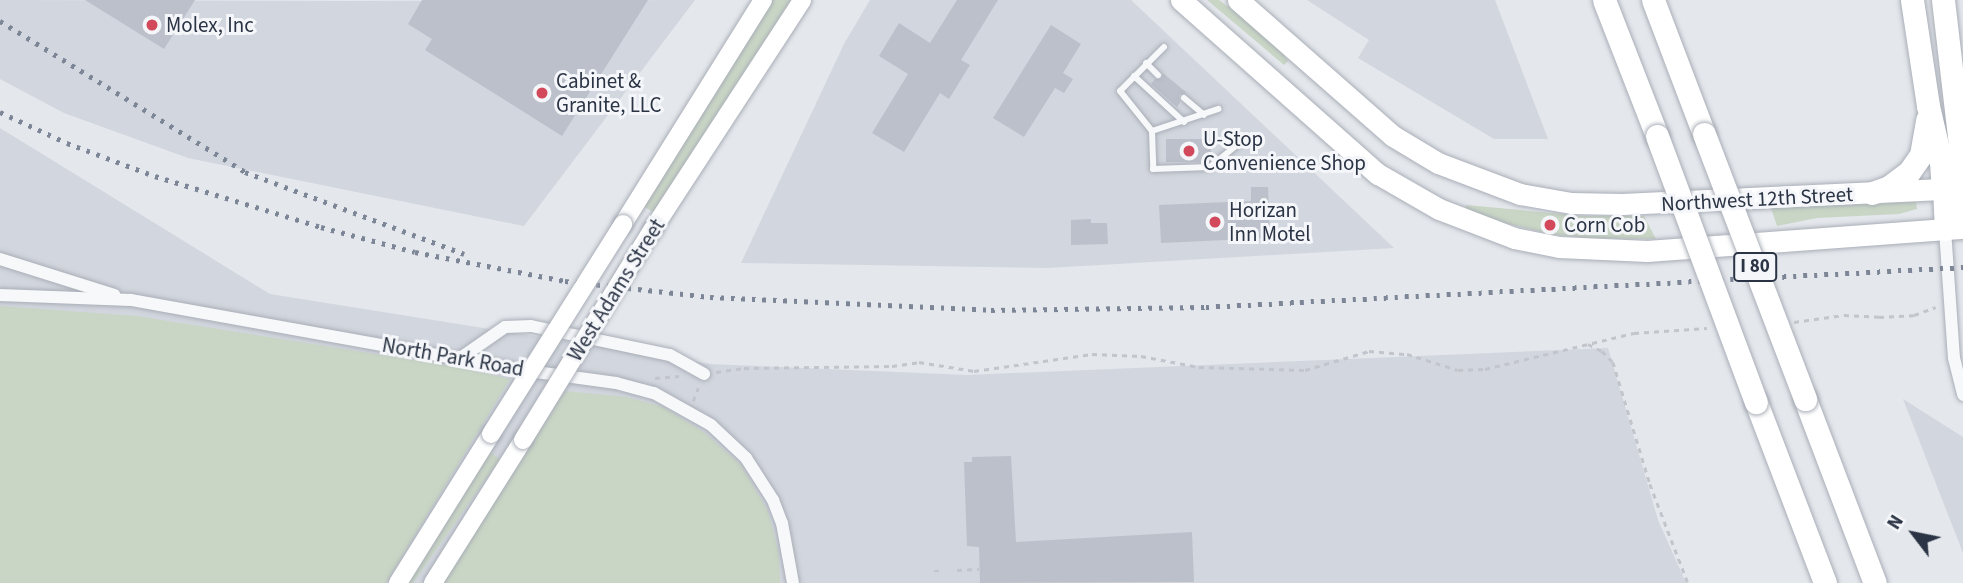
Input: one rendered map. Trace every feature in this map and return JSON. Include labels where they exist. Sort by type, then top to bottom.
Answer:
[{"type":"highway","name":"I 80","points":[[1604,0],[1825,583]]},
{"type":"highway","name":"I 80","points":[[1653,0],[1875,583]]},
{"type":"highway","points":[[1912,0],[1928,106],[1941,162],[1956,188]]},
{"type":"highway","points":[[1943,0],[1956,188]]},
{"type":"highway","points":[[1872,193],[1901,180],[1916,162],[1925,134],[1928,106]]},
{"type":"main road","name":"West Adams Street","points":[[398,583],[762,0]]},
{"type":"main road","name":"West Adams Street","points":[[433,583],[653,229],[802,0]]},
{"type":"main road","name":"Northwest 12th Street","points":[[1181,0],[1378,174],[1439,209],[1514,238],[1559,247],[1647,250],[1957,228]]},
{"type":"main road","name":"Northwest 12th Street","points":[[1238,0],[1393,136],[1438,163],[1492,185],[1571,203],[1622,204],[1956,188]]},
{"type":"main road","points":[[1956,188],[1957,228]]},
{"type":"street","points":[[1957,228],[1950,302],[1954,358],[1963,395]]},
{"type":"street","name":"North Park Road","points":[[0,258],[131,300],[459,359],[616,383],[654,393],[689,411],[730,441],[760,477],[782,523],[793,583]]},
{"type":"street","name":"North Park Road","points":[[0,295],[131,300]]},
{"type":"street","points":[[459,359],[505,327],[531,326],[670,355],[704,374]]},
{"type":"lane","points":[[1164,47],[1120,91],[1153,131],[1153,169],[1210,167],[1243,140]]},
{"type":"lane","points":[[1146,64],[1158,75]]},
{"type":"lane","points":[[1134,76],[1184,122]]},
{"type":"lane","points":[[1184,98],[1203,115]]},
{"type":"lane","points":[[1153,131],[1218,109]]},
{"type":"path","points":[[1787,322],[1843,315],[1914,315],[1950,302]]},
{"type":"path","points":[[689,411],[704,374],[744,368],[892,366],[919,362],[974,371],[1092,354],[1141,356],[1199,367],[1305,370],[1369,351],[1407,354],[1458,370],[1485,369],[1634,333],[1720,327]]},
{"type":"path","points":[[1588,344],[1602,351],[1613,362],[1650,484],[1688,583]]},
{"type":"path","points":[[957,570],[979,569]]},
{"type":"path","points":[[934,571],[941,571]]},
{"type":"shaded area","points":[[0,0],[695,0],[524,226],[188,158],[64,113],[0,79]]},
{"type":"shaded area","points":[[870,0],[1131,0],[1394,248],[1048,268],[741,263],[844,44]]},
{"type":"shaded area","points":[[1307,0],[1495,0],[1548,139],[1494,139],[1358,58],[1369,40]]},
{"type":"shaded area","points":[[0,128],[270,294],[710,364],[967,375],[1608,348],[1658,520],[1686,583],[0,583]]},
{"type":"shaded area","points":[[1903,399],[1963,437],[1963,553]]},
{"type":"green space","points":[[772,0],[791,0],[653,212],[643,206]]},
{"type":"green space","points":[[1207,0],[1219,0],[1240,15],[1288,61],[1284,65]]},
{"type":"green space","points":[[1916,202],[1917,209],[1899,214],[1817,218],[1777,226],[1771,208]]},
{"type":"green space","points":[[1466,205],[1584,216],[1644,216],[1656,239],[1584,238],[1550,234],[1491,220],[1466,210]]},
{"type":"green space","points":[[0,306],[137,316],[457,367],[510,379],[386,583],[0,583]]},
{"type":"green space","points":[[565,391],[626,397],[663,407],[705,433],[741,465],[768,511],[779,554],[780,583],[443,583]]},
{"type":"green space","points":[[490,452],[500,459],[413,583],[401,579]]},
{"type":"building","name":"Molex, Inc","points":[[85,0],[195,0],[164,49]]},
{"type":"building","name":"Cabinet & Granite, LLC","points":[[422,0],[648,0],[562,136],[425,50],[432,39],[408,24]]},
{"type":"building","points":[[957,0],[998,0],[961,60],[970,65],[949,99],[940,93],[904,152],[872,133],[908,74],[879,56],[899,23],[930,43]]},
{"type":"building","points":[[1051,25],[1081,44],[1063,73],[1073,79],[1064,93],[1055,88],[1024,137],[993,118]]},
{"type":"building","points":[[1163,73],[1187,93],[1179,95],[1180,102],[1177,107],[1151,84],[1155,79],[1161,79]]},
{"type":"building","name":"U-Stop Convenience Shop","points":[[1166,139],[1211,139],[1211,162],[1166,162]]},
{"type":"building","name":"Horizan Inn Motel","points":[[1251,187],[1268,187],[1270,238],[1161,243],[1159,205],[1251,201]]},
{"type":"building","points":[[1091,219],[1091,223],[1107,223],[1108,244],[1071,245],[1071,220]]},
{"type":"building","points":[[1011,456],[1016,542],[1192,532],[1194,582],[980,583],[979,547],[967,546],[964,462],[972,462],[972,457]]},
{"type":"railway","points":[[0,21],[245,172],[464,254]]},
{"type":"railway","points":[[0,112],[67,143],[155,176],[321,227],[415,252],[565,281],[710,297],[991,310],[1206,307],[1963,267]]},
{"type":"place","name":"Molex, Inc","points":[[152,25]]},
{"type":"place","name":"Cabinet & Granite, LLC","points":[[542,93]]},
{"type":"place","name":"U-Stop Convenience Shop","points":[[1189,151]]},
{"type":"place","name":"Horizan Inn Motel","points":[[1215,222]]},
{"type":"place","name":"Corn Cob","points":[[1550,225]]}]
